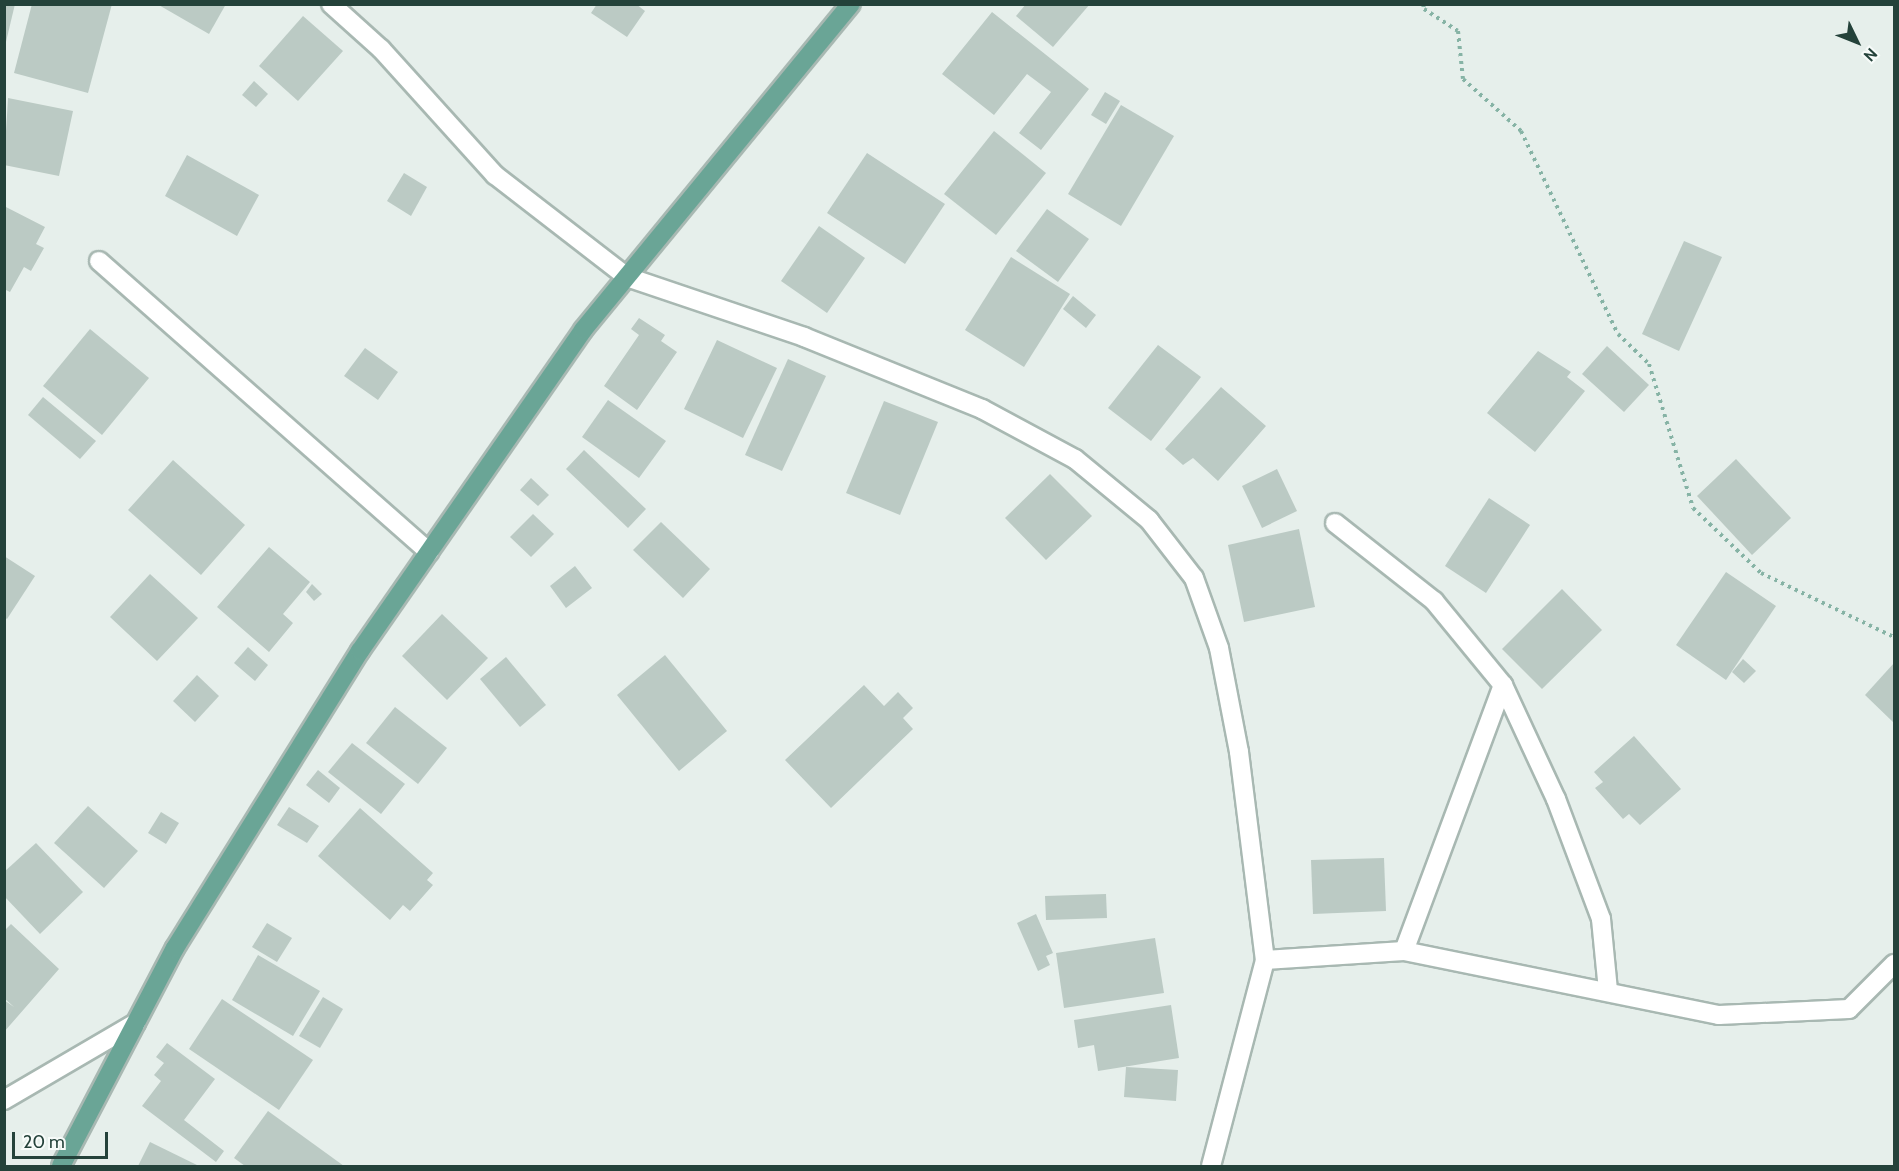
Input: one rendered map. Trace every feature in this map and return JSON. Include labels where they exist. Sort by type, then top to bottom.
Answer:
[{"type":"main road","points":[[61,1167],[175,948],[360,651],[584,330],[851,4]]},
{"type":"street","points":[[331,4],[381,49],[495,175],[627,277],[804,337],[982,409],[1075,459],[1149,520],[1194,578],[1219,648],[1239,752],[1265,960],[1210,1167]]},
{"type":"street","points":[[99,261],[429,552]]},
{"type":"street","points":[[1335,523],[1434,601],[1503,685],[1556,799],[1601,919],[1608,991]]},
{"type":"street","points":[[1404,951],[1503,685]]},
{"type":"street","points":[[1265,960],[1404,951],[1719,1015],[1849,1010],[1894,964]]},
{"type":"street","points":[[4,1100],[136,1023]]},
{"type":"path","points":[[1423,4],[1424,9],[1458,31],[1462,79],[1521,131],[1618,333],[1649,364],[1693,508],[1761,573],[1894,637]]},
{"type":"building","points":[[4,4],[15,4],[5,46],[4,46]]},
{"type":"building","points":[[32,4],[112,4],[88,93],[14,73]]},
{"type":"building","points":[[157,4],[226,4],[209,34]]},
{"type":"building","points":[[597,4],[636,4],[645,11],[627,37],[591,13]]},
{"type":"building","points":[[1026,4],[1090,4],[1053,47],[1016,16]]},
{"type":"building","points":[[992,12],[1089,89],[1041,150],[1019,133],[1051,92],[1027,74],[994,115],[942,74]]},
{"type":"building","points":[[303,16],[343,51],[298,101],[259,66]]},
{"type":"building","points":[[254,81],[268,94],[256,107],[242,95]]},
{"type":"building","points":[[1105,92],[1120,101],[1106,124],[1091,115]]},
{"type":"building","points":[[8,98],[73,111],[59,176],[4,165]]},
{"type":"building","points":[[1121,105],[1174,136],[1121,226],[1068,194]]},
{"type":"building","points":[[994,131],[1046,173],[996,235],[944,194]]},
{"type":"building","points":[[867,153],[945,204],[905,264],[827,213]]},
{"type":"building","points":[[187,155],[259,195],[237,236],[165,196]]},
{"type":"building","points":[[404,173],[427,187],[411,216],[387,201]]},
{"type":"building","points":[[4,206],[45,227],[36,244],[44,248],[31,271],[24,267],[10,292],[4,289]]},
{"type":"building","points":[[1047,209],[1089,239],[1058,282],[1016,251]]},
{"type":"building","points":[[819,226],[865,258],[827,313],[781,281]]},
{"type":"building","points":[[1684,241],[1722,257],[1679,351],[1642,334]]},
{"type":"building","points":[[1011,257],[1070,294],[1024,367],[965,330]]},
{"type":"building","points":[[1073,296],[1096,315],[1086,328],[1063,309]]},
{"type":"building","points":[[639,318],[665,335],[661,341],[677,352],[637,410],[604,386],[639,335],[631,329]]},
{"type":"building","points":[[90,329],[149,378],[102,435],[43,386]]},
{"type":"building","points":[[717,340],[777,368],[743,438],[684,409]]},
{"type":"building","points":[[1158,345],[1201,377],[1151,441],[1108,408]]},
{"type":"building","points":[[1607,346],[1649,385],[1624,412],[1582,374]]},
{"type":"building","points":[[365,348],[398,372],[378,400],[344,376]]},
{"type":"building","points":[[1538,351],[1571,372],[1567,377],[1585,391],[1535,452],[1487,413]]},
{"type":"building","points":[[788,359],[826,376],[782,471],[745,455]]},
{"type":"building","points":[[1221,387],[1266,426],[1218,481],[1193,458],[1183,465],[1165,449]]},
{"type":"building","points":[[43,397],[96,441],[80,459],[28,415]]},
{"type":"building","points":[[608,400],[666,441],[639,478],[582,437]]},
{"type":"building","points":[[884,401],[938,422],[900,515],[846,493]]},
{"type":"building","points":[[584,450],[646,509],[628,528],[566,469]]},
{"type":"building","points":[[1736,459],[1791,518],[1752,555],[1697,496]]},
{"type":"building","points":[[173,460],[245,525],[201,575],[128,510]]},
{"type":"building","points":[[1277,469],[1297,511],[1262,528],[1242,486]]},
{"type":"building","points":[[1050,474],[1092,516],[1046,560],[1005,518]]},
{"type":"building","points":[[531,478],[549,495],[538,506],[520,490]]},
{"type":"building","points":[[1489,498],[1530,525],[1486,593],[1445,566]]},
{"type":"building","points":[[533,514],[554,534],[531,557],[510,537]]},
{"type":"building","points":[[661,522],[710,569],[683,598],[633,550]]},
{"type":"building","points":[[1299,529],[1315,607],[1244,622],[1228,545]]},
{"type":"building","points":[[269,547],[310,582],[283,614],[293,623],[269,652],[217,607]]},
{"type":"building","points":[[4,556],[35,576],[7,619],[4,617]]},
{"type":"building","points":[[575,566],[592,588],[566,608],[550,586]]},
{"type":"building","points":[[1726,572],[1776,606],[1726,680],[1676,645]]},
{"type":"building","points":[[150,574],[198,618],[157,661],[110,617]]},
{"type":"building","points":[[312,584],[322,594],[314,601],[306,592]]},
{"type":"building","points":[[1562,589],[1602,630],[1542,689],[1502,649]]},
{"type":"building","points":[[442,614],[488,658],[447,700],[402,656]]},
{"type":"building","points":[[248,647],[268,665],[255,681],[234,663]]},
{"type":"building","points":[[665,655],[727,731],[679,771],[617,695]]},
{"type":"building","points":[[506,657],[546,705],[520,727],[480,679]]},
{"type":"building","points":[[1743,659],[1756,671],[1744,683],[1732,672]]},
{"type":"building","points":[[1894,663],[1894,723],[1865,695]]},
{"type":"building","points":[[197,675],[219,696],[195,722],[173,701]]},
{"type":"building","points":[[864,685],[884,706],[898,692],[913,708],[903,718],[913,729],[831,808],[785,760]]},
{"type":"building","points":[[395,707],[447,748],[418,784],[366,743]]},
{"type":"building","points":[[1634,736],[1681,789],[1640,825],[1629,814],[1623,819],[1595,788],[1603,782],[1594,772]]},
{"type":"building","points":[[352,743],[405,784],[381,814],[328,772]]},
{"type":"building","points":[[318,770],[340,788],[329,803],[306,785]]},
{"type":"building","points":[[88,806],[138,851],[104,888],[54,843]]},
{"type":"building","points":[[289,807],[319,826],[307,843],[277,825]]},
{"type":"building","points":[[360,808],[433,873],[427,880],[433,885],[410,911],[403,905],[390,920],[318,856]]},
{"type":"building","points":[[161,812],[179,823],[166,844],[148,833]]},
{"type":"building","points":[[36,843],[83,892],[40,934],[4,896],[4,872]]},
{"type":"building","points":[[1384,858],[1386,911],[1313,914],[1311,860]]},
{"type":"building","points":[[1106,894],[1107,918],[1046,920],[1045,896]]},
{"type":"building","points":[[1036,914],[1053,953],[1046,956],[1050,965],[1038,971],[1017,923]]},
{"type":"building","points":[[267,923],[292,938],[277,962],[252,947]]},
{"type":"building","points":[[11,924],[59,969],[4,1032],[4,1000],[14,1007],[4,998],[4,931]]},
{"type":"building","points":[[1155,938],[1164,993],[1064,1008],[1056,953]]},
{"type":"building","points":[[258,955],[320,991],[293,1036],[232,1000]]},
{"type":"building","points":[[323,997],[343,1009],[320,1048],[299,1036]]},
{"type":"building","points":[[222,999],[313,1060],[279,1110],[189,1049]]},
{"type":"building","points":[[1171,1005],[1179,1058],[1098,1071],[1094,1045],[1078,1048],[1074,1020]]},
{"type":"building","points":[[167,1043],[215,1079],[184,1120],[224,1151],[216,1162],[142,1106],[161,1081],[154,1075],[164,1063],[156,1057]]},
{"type":"building","points":[[1126,1067],[1178,1070],[1176,1101],[1124,1097]]},
{"type":"building","points":[[268,1111],[344,1166],[245,1166],[234,1158]]},
{"type":"building","points":[[150,1142],[199,1166],[138,1166]]}]
